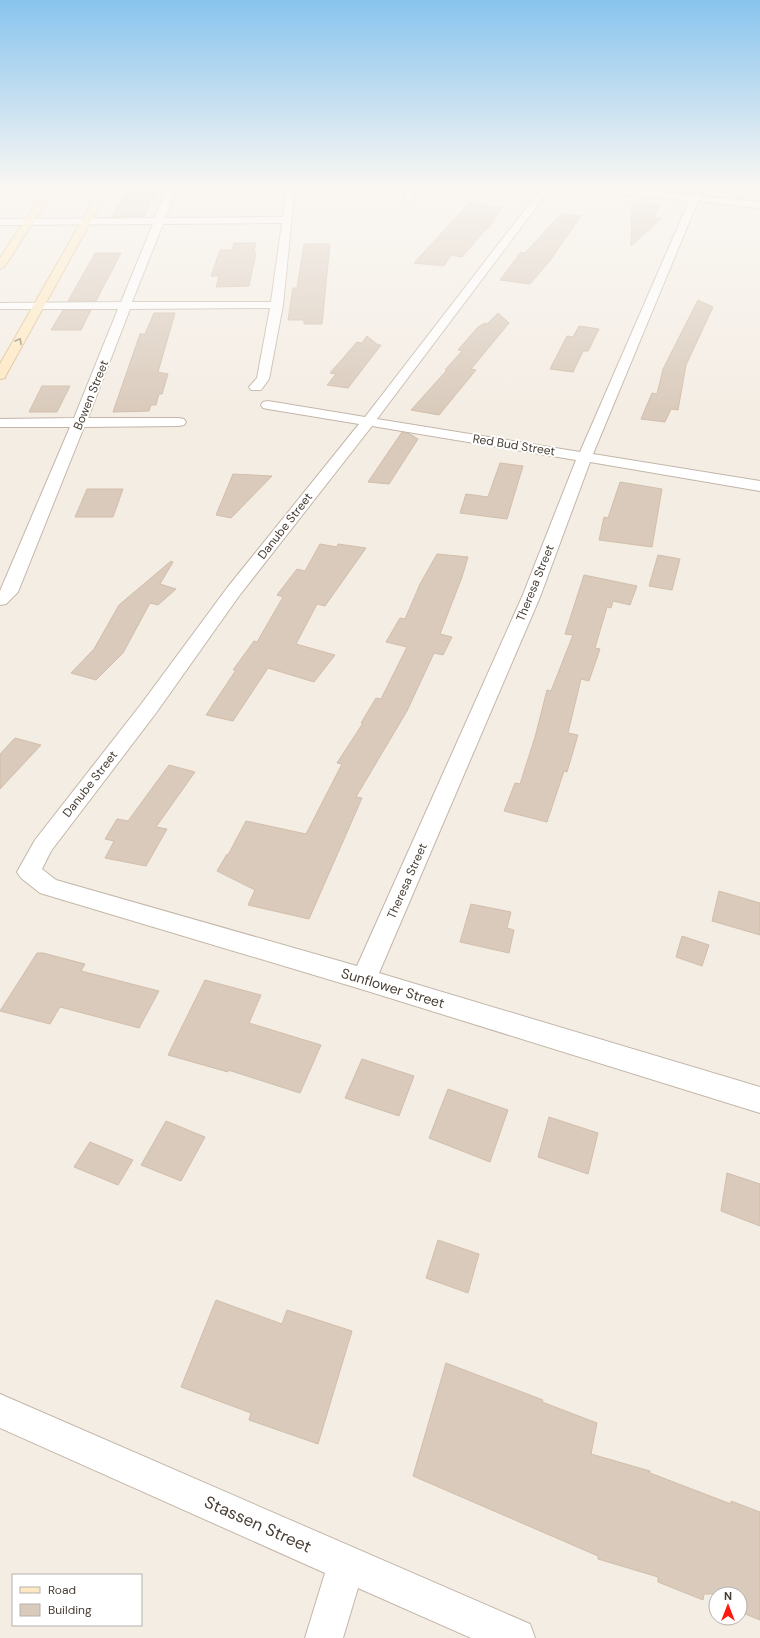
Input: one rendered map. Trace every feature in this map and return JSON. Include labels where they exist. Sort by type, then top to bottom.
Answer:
[{"type":"main road","points":[[0,375],[65,261]]},
{"type":"street","name":"Bowen Street","points":[[0,600],[9,592],[80,423],[144,261]]},
{"type":"street","points":[[256,387],[263,379],[277,305],[283,261]]},
{"type":"street","name":"Danube Street","points":[[29,872],[43,846],[149,708],[233,592],[368,422],[491,261]]},
{"type":"street","name":"Theresa Street","points":[[364,979],[531,597],[585,457],[668,261]]},
{"type":"street","points":[[0,306],[277,305]]},
{"type":"street","name":"Red Bud Street","points":[[268,405],[760,486]]},
{"type":"street","points":[[0,423],[179,422]]},
{"type":"street","name":"Sunflower Street","points":[[29,872],[48,887],[364,979],[760,1100]]},
{"type":"street","name":"Stassen Street","points":[[0,1411],[516,1638]]},
{"type":"street","points":[[324,1638],[347,1563]]},
{"type":"building","points":[[90,261],[117,261],[96,301],[68,301]]},
{"type":"building","points":[[216,261],[254,261],[249,286],[216,287],[219,276],[211,276]]},
{"type":"building","points":[[301,261],[328,261],[322,324],[304,324],[304,320],[288,320],[293,288],[297,288]]},
{"type":"building","points":[[415,261],[447,261],[444,266],[414,263]]},
{"type":"building","points":[[514,261],[549,261],[530,284],[500,280]]},
{"type":"building","points":[[698,300],[713,307],[686,365],[678,410],[671,409],[665,422],[641,419],[652,393],[657,394],[663,369]]},
{"type":"building","points":[[63,310],[91,310],[81,330],[51,330]]},
{"type":"building","points":[[154,313],[175,313],[158,372],[168,374],[162,394],[159,394],[156,405],[151,405],[149,411],[113,412],[140,334],[145,334]]},
{"type":"building","points":[[498,313],[509,323],[471,369],[476,370],[439,415],[411,410],[447,370],[445,370],[462,351],[458,350],[478,327],[485,323],[487,324]]},
{"type":"building","points":[[579,326],[599,329],[588,351],[583,351],[573,372],[550,369],[567,336],[573,337]]},
{"type":"building","points":[[367,336],[378,345],[381,345],[348,388],[327,385],[336,374],[330,373],[357,342],[362,343]]},
{"type":"building","points":[[42,386],[70,386],[57,412],[29,412]]},
{"type":"building","points":[[402,432],[410,434],[418,439],[389,484],[368,482]]},
{"type":"building","points":[[500,463],[523,466],[507,519],[460,513],[466,494],[488,497]]},
{"type":"building","points":[[233,474],[272,476],[231,518],[216,515]]},
{"type":"building","points":[[620,482],[662,489],[652,547],[599,540],[604,517],[608,518]]},
{"type":"building","points":[[87,489],[123,489],[113,517],[75,517]]},
{"type":"building","points":[[320,544],[337,547],[338,544],[366,548],[325,606],[317,604],[296,644],[335,655],[314,682],[268,668],[233,721],[206,715],[236,670],[233,670],[254,641],[257,642],[283,597],[277,595],[297,569],[305,571]]},
{"type":"building","points":[[437,554],[468,557],[440,634],[452,637],[443,655],[434,653],[407,711],[356,797],[362,798],[309,919],[248,905],[255,890],[217,871],[227,854],[228,855],[246,821],[306,834],[342,764],[337,763],[363,723],[361,723],[376,698],[381,699],[407,647],[386,642],[400,618],[405,619],[420,584]]},
{"type":"building","points":[[658,555],[680,559],[672,590],[649,586]]},
{"type":"building","points":[[171,561],[173,562],[160,584],[176,589],[158,605],[150,603],[123,653],[96,680],[71,673],[94,649],[119,605]]},
{"type":"building","points":[[584,575],[637,586],[630,605],[613,601],[611,608],[607,607],[595,648],[600,649],[589,681],[581,679],[568,733],[578,735],[567,772],[564,771],[547,822],[504,811],[515,783],[520,784],[535,737],[547,690],[551,691],[573,635],[565,634]]},
{"type":"building","points":[[15,738],[41,745],[0,789],[0,754]]},
{"type":"building","points":[[169,765],[195,772],[156,827],[167,829],[146,866],[105,858],[114,841],[105,839],[117,819],[128,821]]},
{"type":"building","points":[[719,891],[760,903],[760,935],[712,921]]},
{"type":"building","points":[[471,904],[511,912],[507,928],[514,930],[509,953],[460,942]]},
{"type":"building","points":[[682,936],[709,945],[702,966],[676,957]]},
{"type":"building","points":[[37,953],[43,953],[85,964],[81,971],[159,991],[139,1028],[60,1007],[50,1024],[0,1011]]},
{"type":"building","points":[[205,980],[261,995],[249,1023],[321,1045],[300,1093],[228,1070],[228,1072],[168,1055]]},
{"type":"building","points":[[362,1059],[414,1076],[399,1116],[345,1098]]},
{"type":"building","points":[[448,1089],[508,1110],[490,1162],[429,1138]]},
{"type":"building","points":[[549,1117],[598,1133],[588,1174],[538,1157]]},
{"type":"building","points":[[166,1121],[205,1137],[181,1181],[141,1165]]},
{"type":"building","points":[[90,1142],[133,1160],[118,1185],[74,1167]]},
{"type":"building","points":[[727,1173],[760,1184],[760,1226],[721,1211]]},
{"type":"building","points":[[438,1240],[479,1254],[468,1293],[426,1278]]},
{"type":"building","points":[[216,1300],[282,1324],[287,1310],[352,1331],[318,1444],[249,1420],[251,1413],[181,1387]]},
{"type":"building","points":[[446,1363],[543,1400],[542,1402],[597,1423],[591,1454],[650,1471],[650,1473],[731,1504],[731,1501],[760,1512],[760,1620],[748,1615],[748,1586],[708,1586],[708,1594],[704,1594],[703,1600],[658,1582],[658,1577],[598,1559],[598,1556],[413,1476]]}]
